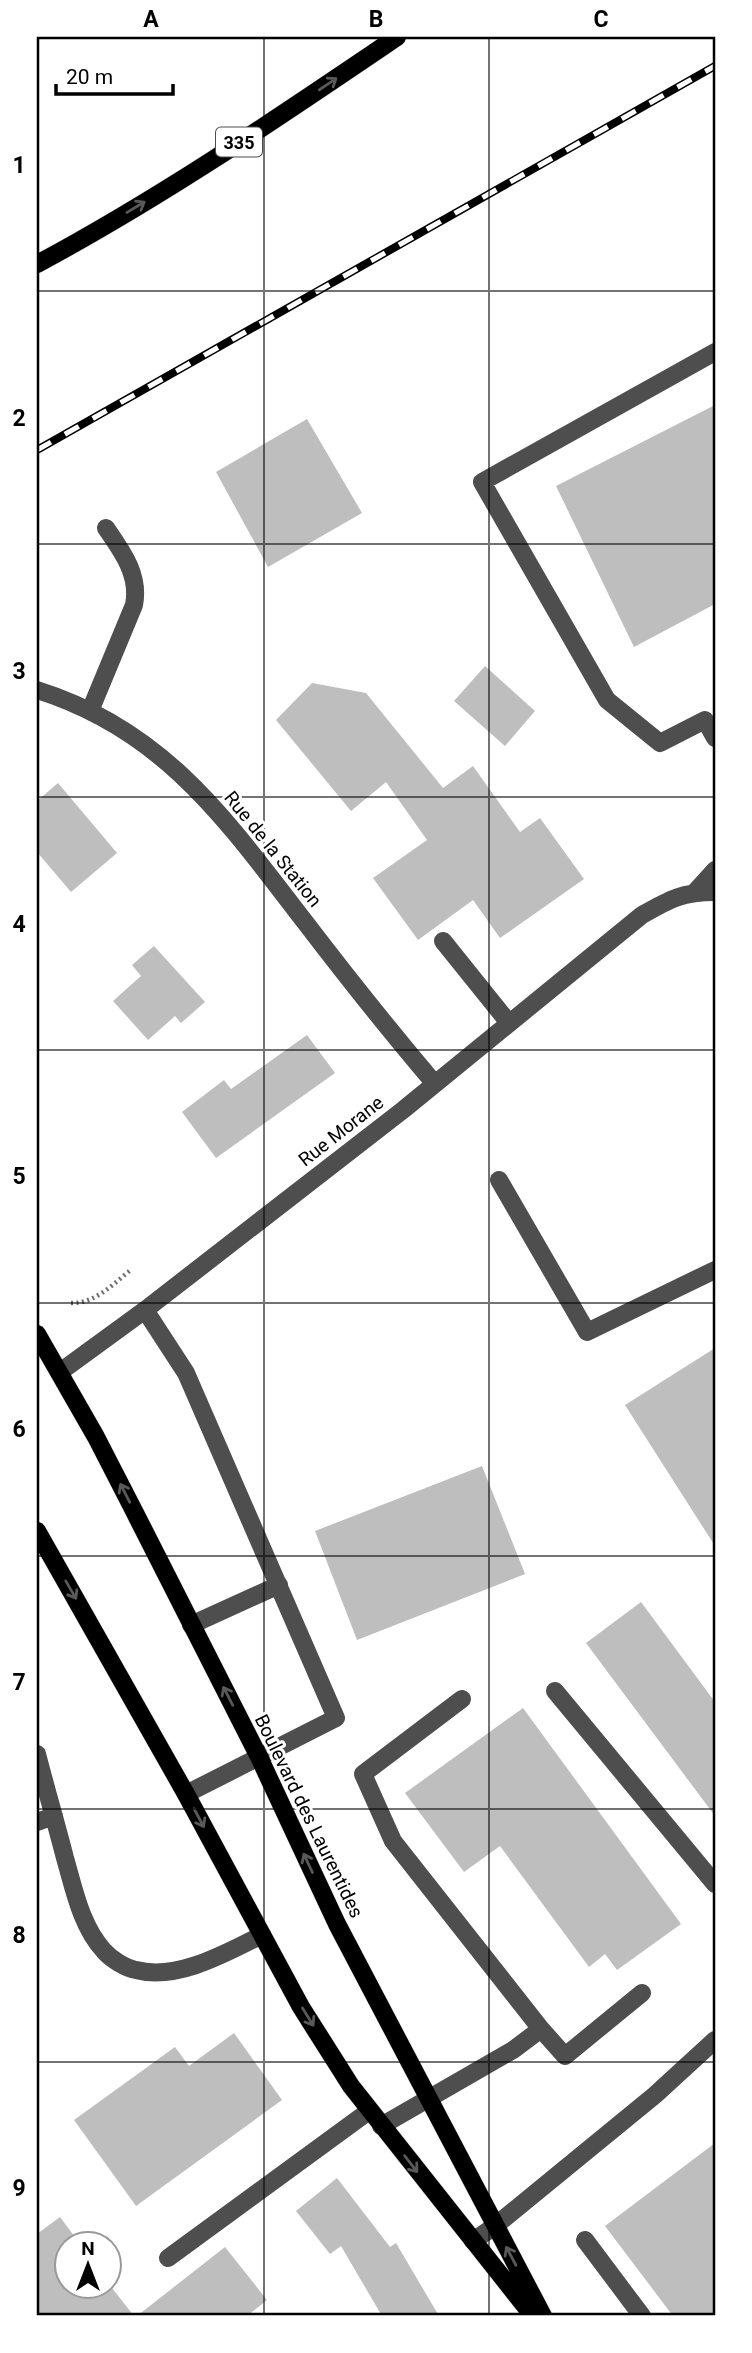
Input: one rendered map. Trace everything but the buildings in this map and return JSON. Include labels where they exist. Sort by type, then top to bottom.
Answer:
[{"type":"main road","name":"335","points":[[37,264],[78,242],[213,159],[397,37]]},
{"type":"main road","name":"Boulevard des Laurentides","points":[[37,1334],[120,1484],[259,1757],[337,1924],[543,2316]]},
{"type":"main road","points":[[37,1531],[186,1794],[301,2007],[369,2111],[533,2316]]},
{"type":"street","points":[[715,352],[482,482],[607,700],[660,743],[705,720],[715,738]]},
{"type":"street","points":[[90,711],[134,605],[136,592],[128,564],[106,528]]},
{"type":"street","name":"Rue de la Station","points":[[37,690],[90,711],[125,730],[157,752],[210,803],[435,1084]]},
{"type":"street","points":[[695,892],[715,870]]},
{"type":"street","points":[[695,892],[715,892]]},
{"type":"street","name":"Rue Morane","points":[[60,1372],[145,1310],[435,1084],[642,915],[673,897],[695,892]]},
{"type":"street","points":[[443,941],[509,1023]]},
{"type":"street","points":[[499,1180],[587,1332],[715,1270]]},
{"type":"street","points":[[145,1310],[186,1373],[337,1718],[186,1794]]},
{"type":"street","points":[[191,1625],[279,1585]]},
{"type":"street","points":[[555,1691],[715,1884]]},
{"type":"street","points":[[462,1699],[363,1774],[393,1840],[565,2056],[642,1993]]},
{"type":"street","points":[[37,1754],[45,1819],[77,1902],[90,1930],[104,1951],[119,1963],[136,1970],[159,1972],[202,1964],[262,1935]]},
{"type":"street","points":[[381,2126],[513,2050],[541,2029]]},
{"type":"street","points":[[473,2241],[655,2095],[715,2040]]},
{"type":"street","points":[[168,2258],[369,2111]]},
{"type":"street","points":[[585,2240],[642,2316]]},
{"type":"path","points":[[71,1303],[93,1299],[132,1269]]},
{"type":"railway","points":[[37,450],[715,66]]}]
